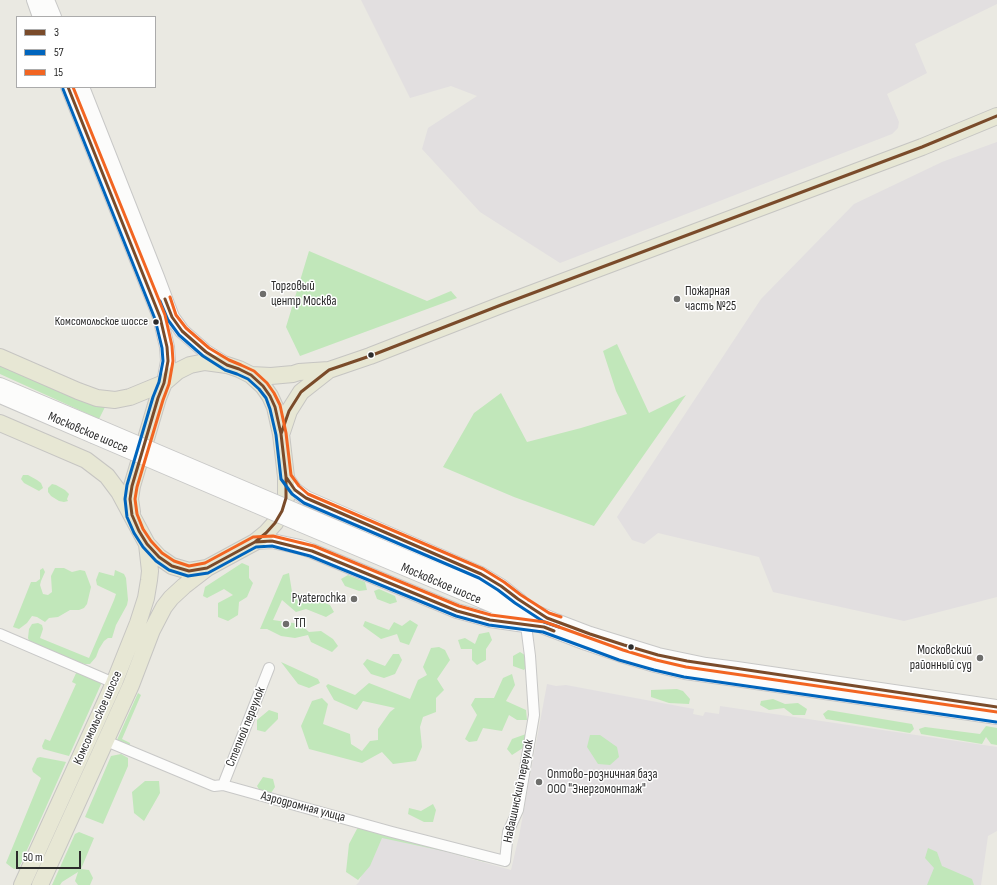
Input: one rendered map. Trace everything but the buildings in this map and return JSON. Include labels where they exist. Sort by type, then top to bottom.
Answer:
[{"type":"main road","points":[[34,0],[40,16]]},
{"type":"main road","points":[[47,0],[54,16]]},
{"type":"main road","points":[[68,88],[160,317],[167,347],[168,361],[164,383],[158,398],[132,486],[130,499],[132,515]]},
{"type":"main road","points":[[82,88],[172,317],[182,331],[206,352],[227,365]]},
{"type":"main road","points":[[251,375],[271,376],[329,370],[384,351],[510,302],[915,150],[997,116]]},
{"type":"main road","points":[[0,357],[78,391],[97,398],[115,400],[130,397],[164,383],[178,371],[190,365],[205,362],[227,365],[239,369],[251,375],[263,386],[275,407],[281,434],[286,477],[286,498],[282,511],[275,523],[266,533],[254,542],[207,568],[189,571],[172,566],[159,557],[147,544],[120,492],[107,476],[90,462],[0,423]]},
{"type":"main road","points":[[281,434],[289,411],[301,392],[329,370]]},
{"type":"main road","name":"Московское шоссе","points":[[0,385],[95,431],[546,622],[586,644],[655,665],[685,672],[997,717]]},
{"type":"main road","name":"Московское шоссе","points":[[0,396],[95,431]]},
{"type":"main road","points":[[286,477],[295,490],[306,498],[481,574],[501,586],[546,622]]},
{"type":"main road","points":[[254,542],[272,541],[312,551],[457,611],[490,620],[526,625],[546,622]]},
{"type":"main road","name":"Комсомольское шоссе","points":[[22,885],[114,684],[138,623],[149,585],[150,571],[147,544]]},
{"type":"main road","name":"Комсомольское шоссе","points":[[40,885],[131,685],[152,630],[164,607],[184,586],[207,568]]},
{"type":"main road","name":"Московское шоссе","points":[[546,622],[658,655],[688,661],[997,707]]},
{"type":"street","name":"Навашинский переулок","points":[[505,861],[508,832],[518,810],[534,715],[530,656],[526,625]]},
{"type":"street","points":[[0,634],[114,684]]},
{"type":"street","name":"Степной переулок","points":[[223,785],[269,668]]},
{"type":"street","name":"Аэродромная улица","points":[[106,741],[214,786],[223,785],[392,832],[505,861]]},
{"type":"shaded area","points":[[361,0],[997,0],[997,4],[915,44],[927,73],[887,94],[899,122],[898,128],[892,134],[560,263],[480,212],[422,149],[428,128],[477,96],[451,86],[410,98]]},
{"type":"shaded area","points":[[997,142],[997,597],[904,621],[773,592],[759,557],[658,533],[644,544],[632,540],[617,517],[761,299],[854,204],[942,162]]},
{"type":"shaded area","points":[[547,684],[556,686],[566,685],[694,709],[693,714],[703,716],[705,712],[719,714],[720,706],[997,747],[997,831],[988,836],[981,885],[356,885],[359,882],[378,833],[511,870],[519,836]]},
{"type":"green space","points":[[309,251],[427,301],[451,291],[457,298],[300,356],[286,327]]},
{"type":"green space","points":[[617,344],[649,413],[686,395],[594,526],[514,497],[443,467],[474,413],[501,393],[527,442],[627,414],[616,391],[603,351]]},
{"type":"green space","points":[[0,361],[105,407],[99,419],[0,374]]},
{"type":"green space","points":[[23,475],[28,475],[37,480],[41,483],[43,488],[39,491],[24,483],[21,479]]},
{"type":"green space","points":[[52,484],[65,490],[69,494],[67,499],[68,501],[59,501],[51,496],[48,492],[48,488]]},
{"type":"green space","points":[[242,563],[249,566],[249,578],[253,583],[247,597],[239,602],[238,615],[228,621],[218,617],[218,603],[233,595],[224,589],[207,598],[203,596],[205,587]]},
{"type":"green space","points":[[43,568],[45,572],[40,585],[43,594],[48,595],[52,592],[51,576],[55,568],[64,568],[72,572],[80,570],[85,571],[91,587],[87,604],[84,608],[79,610],[70,610],[58,617],[49,618],[45,622],[32,616],[27,623],[19,629],[13,627],[31,582],[36,582],[40,579],[40,570]]},
{"type":"green space","points":[[115,570],[124,574],[126,578],[127,605],[116,625],[112,638],[108,638],[104,641],[96,657],[90,664],[80,663],[30,643],[28,638],[29,629],[32,624],[38,623],[42,625],[43,629],[40,638],[89,658],[116,594],[97,585],[96,580],[99,572],[114,576]]},
{"type":"green space","points":[[289,573],[292,592],[302,594],[330,605],[334,612],[326,617],[306,609],[296,612],[282,600],[273,620],[300,624],[309,632],[321,631],[333,639],[338,646],[332,652],[311,642],[308,635],[295,638],[281,636],[267,629],[260,629],[283,575]]},
{"type":"green space","points":[[348,575],[365,582],[367,590],[359,591],[345,586],[341,579]]},
{"type":"green space","points":[[379,589],[395,596],[397,602],[390,604],[377,599],[374,591]]},
{"type":"green space","points":[[410,620],[418,625],[409,645],[400,642],[397,634],[381,639],[363,626],[365,621],[389,630],[394,622],[402,626]]},
{"type":"green space","points":[[489,632],[492,640],[486,649],[486,660],[477,665],[472,660],[472,649],[461,649],[458,640],[465,638],[475,644],[479,634]]},
{"type":"green space","points":[[439,647],[445,650],[450,660],[437,679],[444,690],[436,698],[436,712],[423,717],[420,727],[422,747],[416,761],[393,764],[382,752],[362,763],[309,749],[301,726],[312,701],[322,698],[328,704],[323,724],[350,734],[351,744],[362,751],[370,741],[378,740],[378,729],[390,712],[395,708],[363,701],[357,710],[334,700],[326,686],[328,684],[355,695],[369,683],[410,699],[418,680],[427,675],[423,667],[431,648]]},
{"type":"green space","points":[[520,652],[528,657],[529,664],[524,670],[513,666],[513,656]]},
{"type":"green space","points":[[393,654],[399,654],[402,660],[395,674],[384,678],[371,674],[363,664],[367,659],[385,666]]},
{"type":"green space","points":[[281,662],[318,679],[320,683],[309,688],[298,684]]},
{"type":"green space","points":[[77,671],[102,682],[69,756],[43,749],[42,746],[45,739],[50,741],[76,684],[72,682]]},
{"type":"green space","points":[[512,674],[515,685],[506,701],[526,710],[527,720],[517,720],[509,715],[502,731],[483,728],[477,741],[469,742],[465,739],[477,715],[471,705],[475,698],[494,698],[503,678]]},
{"type":"green space","points":[[677,689],[683,691],[690,699],[689,704],[669,703],[651,697],[651,690]]},
{"type":"green space","points":[[138,693],[141,695],[122,739],[130,743],[130,745],[117,740]]},
{"type":"green space","points":[[773,699],[785,704],[798,703],[807,709],[805,715],[793,715],[784,708],[769,710],[760,705],[761,701]]},
{"type":"green space","points":[[269,710],[278,713],[278,719],[265,732],[257,730],[257,720]]},
{"type":"green space","points":[[828,710],[912,724],[914,729],[910,733],[826,719],[823,714]]},
{"type":"green space","points":[[986,726],[997,728],[997,745],[991,744],[986,737],[982,744],[921,734],[919,729],[925,727],[980,734]]},
{"type":"green space","points":[[526,734],[528,736],[526,746],[512,755],[507,749],[512,739]]},
{"type":"green space","points":[[590,735],[600,735],[617,747],[619,757],[610,765],[598,764],[587,747]]},
{"type":"green space","points":[[121,754],[128,758],[128,766],[103,824],[85,817],[111,756]]},
{"type":"green space","points":[[40,757],[66,762],[19,868],[14,869],[6,863],[41,778],[33,772],[32,769],[37,758]]},
{"type":"green space","points":[[263,777],[273,779],[275,787],[271,793],[261,793],[257,786]]},
{"type":"green space","points":[[145,781],[159,781],[160,793],[144,821],[134,813],[132,792]]},
{"type":"green space","points":[[433,804],[436,810],[433,822],[424,822],[408,814],[409,808],[421,811]]},
{"type":"green space","points":[[358,827],[487,857],[485,862],[448,852],[382,838],[370,866],[358,880],[346,872],[349,844]]},
{"type":"green space","points":[[79,832],[94,838],[81,869],[89,870],[93,878],[90,885],[78,885],[75,881],[78,872],[62,882],[60,885],[52,885],[75,834]]},
{"type":"green space","points":[[928,848],[937,852],[942,866],[972,879],[974,885],[927,885],[934,868],[925,858]]},
{"type":"transit line","name":"3","points":[[68,88],[160,317],[167,347],[168,361],[164,383],[158,398],[132,486],[130,499],[132,515],[147,544],[159,557],[172,566],[189,571],[207,568],[255,542],[272,541],[312,551],[457,611],[490,620],[544,627],[554,631]]},
{"type":"transit line","name":"15","points":[[73,88],[165,315],[172,346],[173,361],[169,384],[137,487],[135,499],[137,514],[143,529],[162,553],[174,561],[189,566],[205,563],[253,537],[273,536],[314,546],[459,606],[491,615],[545,622],[623,650],[656,660],[686,667],[997,712]]},
{"type":"transit line","name":"57","points":[[63,89],[155,319],[162,348],[163,361],[159,382],[153,397],[127,485],[125,499],[127,517],[134,533],[143,547],[156,561],[169,570],[188,576],[208,573],[256,547],[272,546],[310,556],[456,616],[489,625],[543,632],[619,660],[654,670],[684,677],[996,722]]},
{"type":"transit line","name":"3","points":[[997,116],[922,147],[501,305],[370,356],[329,370],[301,392],[289,411],[281,434],[286,477],[295,490],[306,498],[481,574],[547,618],[624,645],[658,655],[687,661],[997,707]]},
{"type":"transit line","name":"15","points":[[170,297],[176,315],[186,328],[209,348],[229,360],[254,371],[267,383],[280,405],[286,433],[291,475],[299,486],[308,494],[483,569],[549,613],[561,617]]},
{"type":"transit line","name":"3","points":[[165,299],[172,317],[182,331],[206,352],[227,365],[251,375],[263,386],[275,407],[281,434],[286,477],[286,498],[282,511],[275,523],[255,542],[242,549]]},
{"type":"transit line","name":"57","points":[[160,301],[168,320],[179,335],[203,356],[225,370],[248,379],[266,398],[276,435],[281,479],[292,494],[304,503],[479,578],[544,622],[559,627]]},
{"type":"place","name":"Торговый центр Москва","points":[[263,294]]},
{"type":"place","name":"Пожарная часть №25","points":[[677,299]]},
{"type":"place","name":"Комсомольское шоссе","points":[[156,322]]},
{"type":"place","name":"Pyaterochka","points":[[354,599]]},
{"type":"place","name":"ТП","points":[[286,624]]},
{"type":"place","name":"Московский районный суд","points":[[980,658]]},
{"type":"place","name":"Оптово-розничная база ООО \"Энергомонтаж\"","points":[[539,782]]}]
